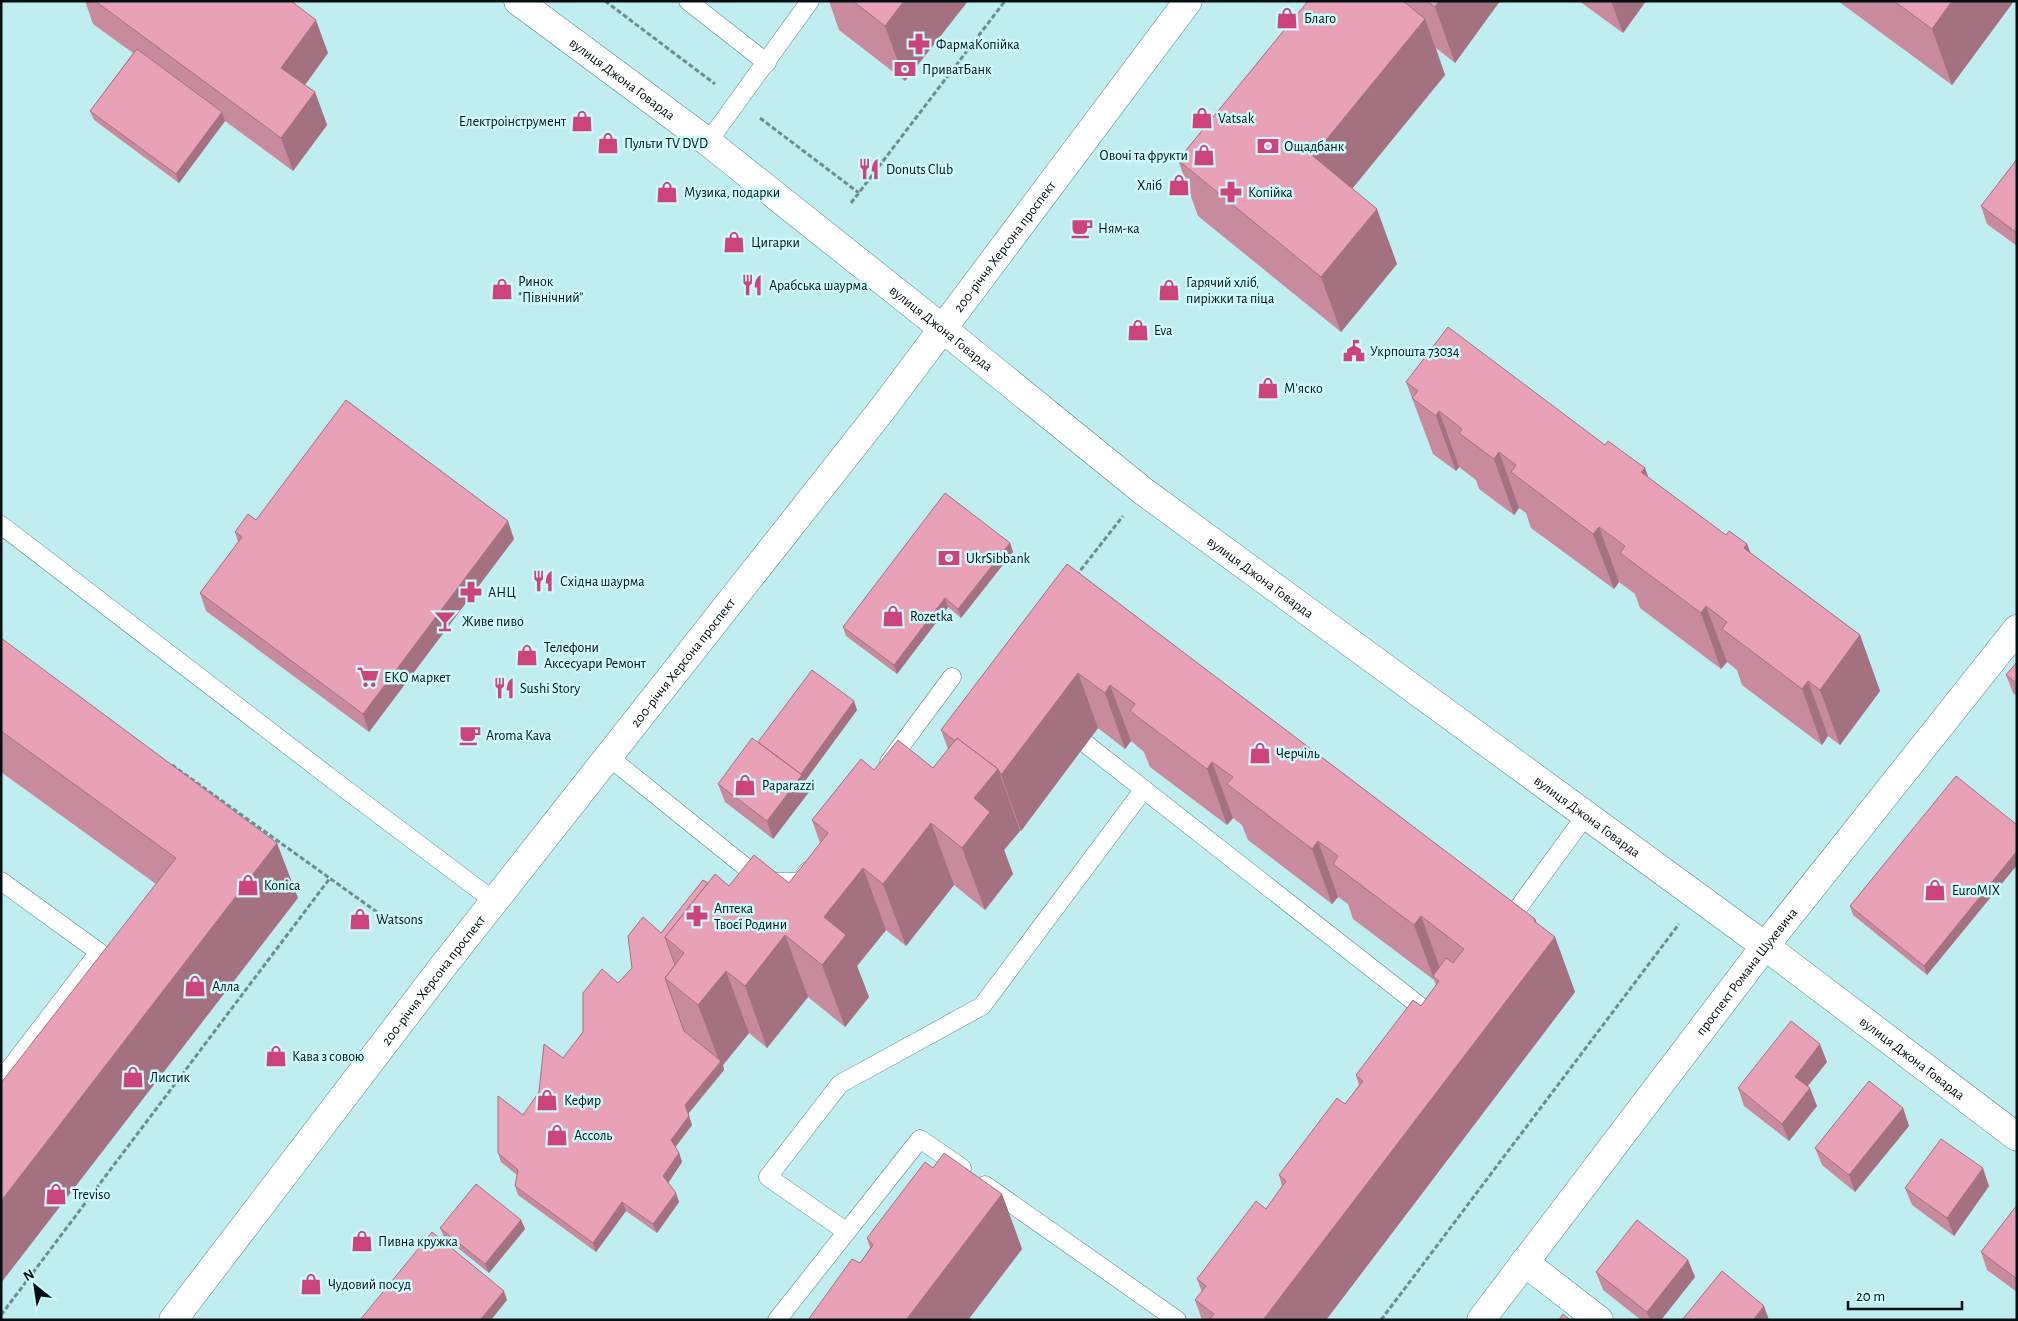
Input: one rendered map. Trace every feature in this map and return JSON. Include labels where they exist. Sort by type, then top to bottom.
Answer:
[{"type":"street","name":"вулиця Джона Говарда","points":[[518,1],[708,142],[1143,491],[1699,897],[2017,1137]]},
{"type":"street","name":"200-річчя Херсона проспект","points":[[173,1320],[494,901],[878,415],[1188,1]]},
{"type":"street","name":"проспект Романа Шухевича","points":[[1480,1320],[1765,946],[2017,629]]},
{"type":"street","points":[[1524,1262],[1599,1320]]},
{"type":"lane","points":[[688,1],[767,63]]},
{"type":"lane","points":[[708,142],[810,1]]},
{"type":"lane","points":[[1,525],[494,901]]},
{"type":"lane","points":[[882,772],[952,677]]},
{"type":"lane","points":[[1086,744],[1144,790],[1441,1012],[1425,1034]]},
{"type":"lane","points":[[609,757],[764,882],[800,882],[817,859]]},
{"type":"lane","points":[[847,1232],[768,1177],[840,1084],[982,1006],[1144,790]]},
{"type":"lane","points":[[1500,932],[1586,815]]},
{"type":"lane","points":[[1,882],[99,952],[1,1080]]},
{"type":"lane","points":[[777,1320],[920,1139],[1176,1320]]},
{"type":"path","points":[[851,203],[1005,1]]},
{"type":"path","points":[[1071,583],[1143,491]]},
{"type":"path","points":[[170,763],[388,920]]},
{"type":"path","points":[[1,1315],[330,878]]},
{"type":"path","points":[[1382,1320],[1699,897]]},
{"type":"building","points":[[95,1],[291,1],[316,20],[281,68],[315,92],[281,138]]},
{"type":"building","points":[[853,1],[904,1],[885,26]]},
{"type":"building","points":[[1308,1],[1403,1],[1425,19],[1313,156],[1377,209],[1321,277],[1178,160]]},
{"type":"building","points":[[1427,1],[1439,1],[1435,7]]},
{"type":"building","points":[[1894,1],[1952,1],[1932,29]]},
{"type":"building","points":[[137,49],[222,112],[176,174],[90,111]]},
{"type":"building","points":[[2017,159],[2017,233],[1981,206]]},
{"type":"building","points":[[1448,327],[1605,445],[1608,441],[1645,468],[1641,472],[1726,535],[1729,531],[1747,544],[1744,548],[1860,635],[1820,690],[1808,681],[1802,689],[1722,629],[1727,622],[1706,606],[1701,613],[1620,553],[1625,546],[1599,527],[1593,534],[1511,472],[1516,465],[1499,452],[1494,459],[1459,433],[1462,429],[1439,411],[1436,416],[1412,398],[1418,391],[1406,382]]},
{"type":"building","points":[[346,400],[508,521],[363,714],[200,593],[242,537],[235,532],[248,514],[256,520]]},
{"type":"building","points":[[945,493],[1010,543],[958,609],[945,598],[894,665],[843,627]]},
{"type":"building","points":[[1067,564],[1535,919],[1534,921],[1555,937],[1263,1320],[1209,1320],[1214,1314],[1195,1300],[1206,1286],[1197,1279],[1256,1201],[1266,1209],[1286,1181],[1279,1175],[1337,1098],[1345,1104],[1363,1081],[1356,1075],[1413,1000],[1421,1006],[1439,981],[1433,976],[1446,958],[1453,963],[1464,949],[1421,916],[1414,925],[1333,864],[1338,856],[1318,841],[1312,849],[1227,784],[1233,777],[1212,762],[1207,769],[1130,711],[1135,704],[1110,685],[1105,693],[1078,673],[1001,775],[998,769],[957,738],[955,741],[941,730]]},
{"type":"building","points":[[1,638],[277,843],[1,1201],[1,1083],[176,858],[1,731]]},
{"type":"building","points":[[2017,662],[2017,683],[2006,675]]},
{"type":"building","points":[[812,670],[854,701],[801,774],[758,742]]},
{"type":"building","points":[[752,738],[802,775],[767,821],[718,784]]},
{"type":"building","points":[[957,738],[998,769],[974,798],[990,812],[962,848],[931,823],[883,884],[863,868],[824,917],[846,935],[822,965],[785,935],[745,986],[726,971],[698,1005],[665,978],[684,953],[665,937],[715,874],[729,886],[754,855],[789,883],[828,833],[812,820],[861,759],[874,770],[898,740],[933,768]]},
{"type":"building","name":"EuroMIX","points":[[1956,776],[2017,825],[2017,851],[1924,966],[1850,906]]},
{"type":"building","points":[[703,880],[708,883],[665,937],[675,965],[665,978],[684,1031],[721,1061],[685,1105],[689,1116],[671,1140],[679,1153],[663,1176],[676,1193],[653,1224],[622,1202],[593,1243],[515,1186],[518,1170],[498,1153],[498,1096],[523,1115],[539,1092],[544,1044],[563,1058],[583,1032],[583,993],[602,969],[618,983],[632,968],[628,936],[643,917],[661,933]]},
{"type":"building","points":[[1791,1021],[1820,1044],[1795,1077],[1810,1088],[1782,1124],[1738,1088]]},
{"type":"building","points":[[1869,1081],[1903,1108],[1849,1175],[1815,1148]]},
{"type":"building","points":[[1941,1139],[1983,1168],[1947,1218],[1905,1188]]},
{"type":"building","points":[[944,1153],[1002,1194],[906,1320],[808,1320],[852,1259],[860,1263],[873,1245],[867,1238],[925,1162],[933,1168]]},
{"type":"building","points":[[476,1184],[521,1220],[485,1264],[440,1228]]},
{"type":"building","points":[[2017,1205],[2017,1279],[1981,1252]]},
{"type":"building","points":[[1637,1220],[1688,1260],[1647,1312],[1596,1272]]},
{"type":"building","points":[[432,1232],[504,1291],[480,1320],[360,1320]]},
{"type":"building","points":[[1722,1271],[1764,1306],[1753,1320],[1682,1320]]},
{"type":"building","points":[[1563,1314],[1570,1320],[1559,1320]]},
{"type":"place","name":"Благо","points":[[1287,18]]},
{"type":"place","name":"ФармаКопійка","points":[[919,44]]},
{"type":"place","name":"ПриватБанк","points":[[905,69]]},
{"type":"place","name":"Vatsak","points":[[1202,118]]},
{"type":"place","name":"Електроінструмент","points":[[582,121]]},
{"type":"place","name":"Пульти TV DVD","points":[[608,143]]},
{"type":"place","name":"Ощадбанк","points":[[1268,146]]},
{"type":"place","name":"Овочі та фрукти","points":[[1204,155]]},
{"type":"place","name":"Donuts Club","points":[[869,169]]},
{"type":"place","name":"Хліб","points":[[1179,185]]},
{"type":"place","name":"Музика, подарки","points":[[667,192]]},
{"type":"place","name":"Копійка","points":[[1231,192]]},
{"type":"place","name":"Ням-ка","points":[[1082,228]]},
{"type":"place","name":"Цигарки","points":[[734,242]]},
{"type":"place","name":"Арабська шаурма","points":[[752,285]]},
{"type":"place","name":"Ринок \"Північний\"","points":[[502,289]]},
{"type":"place","name":"Гарячий хліб, пиріжки та піца","points":[[1169,290]]},
{"type":"place","name":"Eva","points":[[1138,330]]},
{"type":"place","name":"Укрпошта 73034","points":[[1354,351]]},
{"type":"place","name":"М'яско","points":[[1268,388]]},
{"type":"place","name":"UkrSibbank","points":[[949,558]]},
{"type":"place","name":"Східна шаурма","points":[[543,581]]},
{"type":"place","name":"АНЦ","points":[[471,592]]},
{"type":"place","name":"Rozetka","points":[[893,616]]},
{"type":"place","name":"Живе пиво","points":[[445,621]]},
{"type":"place","name":"Телефони Аксесуари Ремонт","points":[[527,655]]},
{"type":"place","name":"ЕКО маркет","points":[[368,677]]},
{"type":"place","name":"Sushi Story","points":[[504,688]]},
{"type":"place","name":"Aroma Kava","points":[[470,735]]},
{"type":"place","name":"Черчіль","points":[[1260,753]]},
{"type":"place","name":"Paparazzi","points":[[745,785]]},
{"type":"place","name":"Konica","points":[[248,885]]},
{"type":"place","name":"EuroMIX","points":[[1935,890]]},
{"type":"place","name":"Аптека Твоєї Родини","points":[[697,916]]},
{"type":"place","name":"Watsons","points":[[360,919]]},
{"type":"place","name":"Алла","points":[[195,986]]},
{"type":"place","name":"Кава з совою","points":[[276,1056]]},
{"type":"place","name":"Листик","points":[[133,1077]]},
{"type":"place","name":"Кефир","points":[[547,1100]]},
{"type":"place","name":"Ассоль","points":[[557,1135]]},
{"type":"place","name":"Treviso","points":[[56,1194]]},
{"type":"place","name":"Пивна кружка","points":[[362,1241]]},
{"type":"place","name":"Чудовий посуд","points":[[311,1284]]}]
